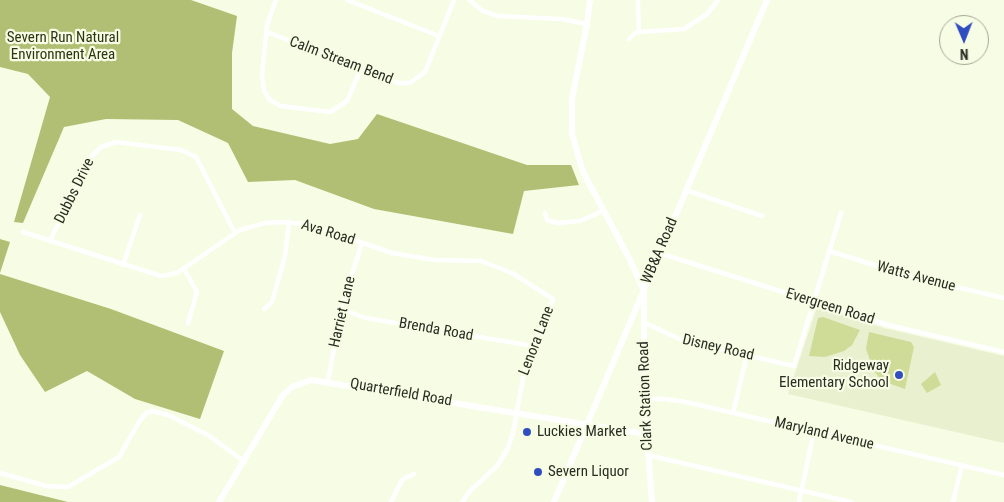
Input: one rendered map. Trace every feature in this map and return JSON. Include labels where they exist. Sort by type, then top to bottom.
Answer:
[{"type":"street","points":[[276,0],[267,32],[262,84],[267,96],[281,106],[322,112],[336,110],[347,101],[361,69]]},
{"type":"street","points":[[346,0],[439,36]]},
{"type":"street","name":"Calm Stream Bend","points":[[267,32],[398,83],[414,81],[425,72],[454,0]]},
{"type":"street","points":[[469,0],[483,11],[498,16],[561,19],[588,24]]},
{"type":"street","points":[[590,0],[588,24],[573,91],[571,126],[579,163],[603,211],[630,258],[644,290]]},
{"type":"street","points":[[638,0],[639,32]]},
{"type":"street","points":[[629,39],[639,32],[684,29],[707,14],[718,0]]},
{"type":"street","name":"WB&A Road","points":[[554,502],[767,0]]},
{"type":"street","name":"Dubbs Drive","points":[[50,241],[89,160],[101,147],[116,142],[181,150],[196,157],[235,233]]},
{"type":"street","points":[[686,190],[762,216]]},
{"type":"street","points":[[545,213],[547,220],[557,224],[580,221],[603,211]]},
{"type":"street","points":[[814,302],[841,213]]},
{"type":"street","points":[[123,265],[140,215]]},
{"type":"street","points":[[264,310],[272,302],[285,256],[288,222]]},
{"type":"street","name":"Ava Road","points":[[23,232],[123,265],[161,276],[170,276],[184,269],[235,233],[265,223],[288,222],[318,227],[392,253],[435,260],[474,260],[491,264],[512,273],[553,299]]},
{"type":"street","name":"Harriet Lane","points":[[328,381],[341,309],[362,243]]},
{"type":"street","name":"Watts Avenue","points":[[829,251],[913,278],[1004,298]]},
{"type":"street","name":"Evergreen Road","points":[[659,253],[888,325],[1004,352]]},
{"type":"street","points":[[184,269],[197,292],[188,323]]},
{"type":"street","name":"Clark Station Road","points":[[644,290],[645,434],[652,502]]},
{"type":"street","name":"Lenora Lane","points":[[462,502],[470,491],[492,471],[505,454],[511,440],[525,366],[553,299]]},
{"type":"street","name":"Disney Road","points":[[645,323],[675,338],[794,366],[814,302]]},
{"type":"street","name":"Brenda Road","points":[[341,309],[366,318],[533,346]]},
{"type":"street","points":[[733,413],[748,355]]},
{"type":"street","name":"Quarterfield Road","points":[[220,502],[287,391],[306,380],[328,381],[645,434]]},
{"type":"street","name":"Maryland Avenue","points":[[644,399],[674,400],[1004,475]]},
{"type":"street","points":[[0,474],[46,486],[68,487],[119,457],[138,422],[146,413],[152,411],[168,415],[208,435],[245,462]]},
{"type":"street","points":[[799,502],[814,432]]},
{"type":"street","points":[[647,455],[851,502]]},
{"type":"street","points":[[953,502],[962,466]]},
{"type":"street","points":[[391,502],[402,480],[414,474]]},
{"type":"shaded area","name":"Ridgeway Elementary School","points":[[817,307],[884,328],[1004,356],[1004,443],[788,394]]},
{"type":"green space","name":"Severn Run Natural Environment Area","points":[[0,0],[191,0],[237,16],[232,53],[232,109],[253,126],[330,144],[358,139],[377,114],[527,165],[571,165],[579,185],[524,191],[513,234],[374,209],[295,180],[248,182],[228,143],[178,120],[106,119],[64,127],[23,223],[14,222],[50,97],[28,74],[0,67]]},
{"type":"green space","points":[[0,239],[10,242],[0,273]]},
{"type":"green space","points":[[0,274],[111,309],[224,351],[200,419],[135,399],[87,371],[45,392],[20,355],[0,312]]},
{"type":"green space","points":[[823,317],[860,330],[852,345],[844,351],[825,357],[809,356],[818,318]]},
{"type":"green space","points":[[869,332],[911,342],[914,347],[905,389],[882,381],[874,371],[866,349]]},
{"type":"green space","points":[[935,372],[941,385],[927,393],[921,384]]},
{"type":"green space","points":[[0,485],[68,502],[0,502]]},
{"type":"place","name":"Ridgeway Elementary School","points":[[899,375]]},
{"type":"place","name":"Luckies Market","points":[[527,432]]},
{"type":"place","name":"Severn Liquor","points":[[538,472]]}]
